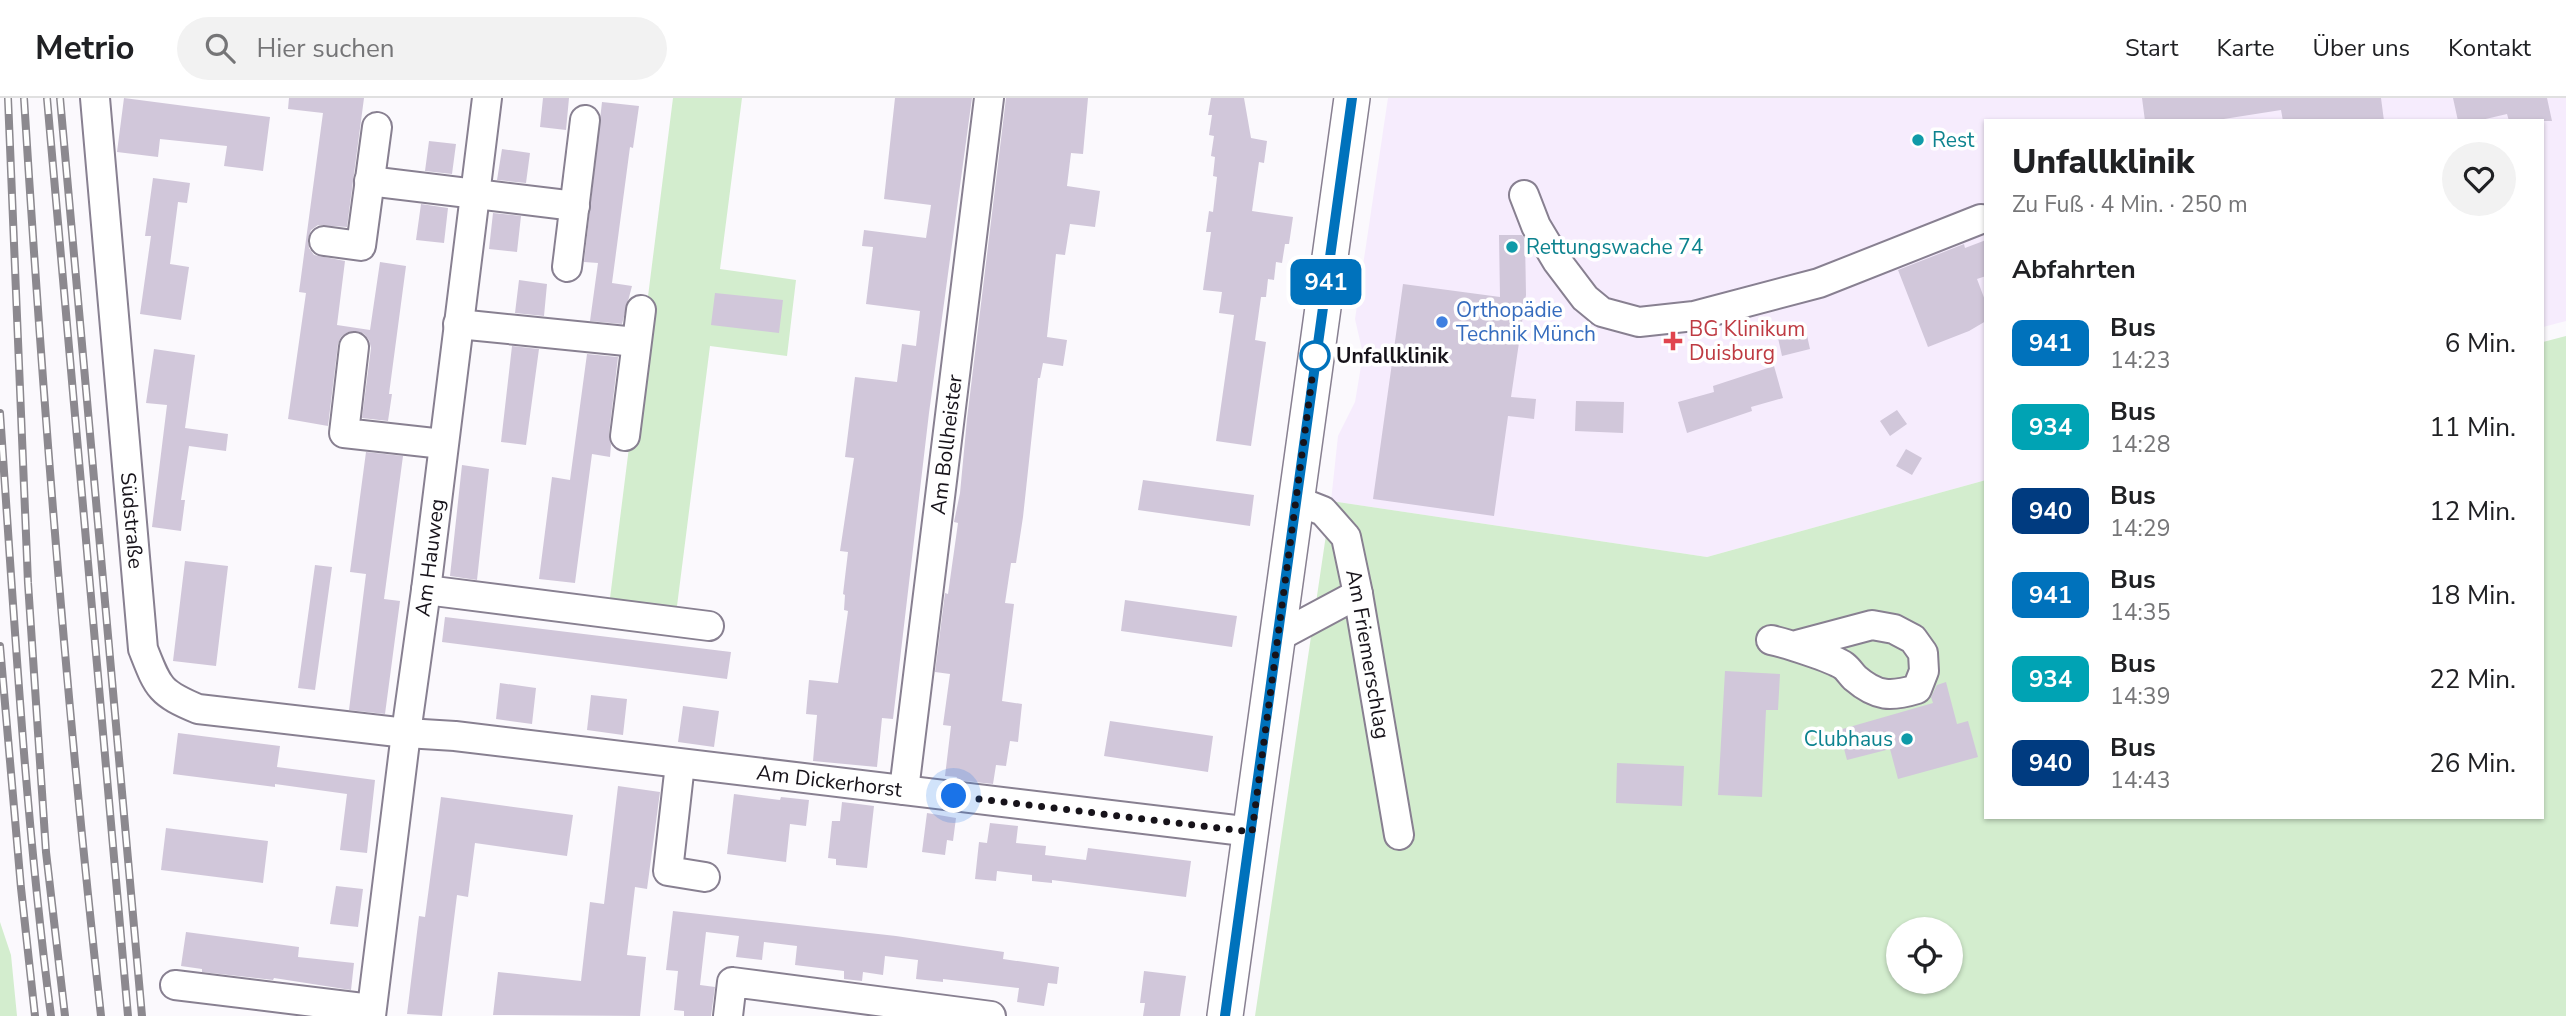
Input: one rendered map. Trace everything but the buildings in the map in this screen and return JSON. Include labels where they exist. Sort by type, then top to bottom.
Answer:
[{"type":"main road","points":[[1225,1016],[1352,98]]},
{"type":"street","name":"Südstraße","points":[[94,98],[143,649],[155,678],[170,697],[198,709],[405,733]]},
{"type":"street","name":"Am Hauweg","points":[[371,1013],[487,98]]},
{"type":"street","name":"Am Bollheister","points":[[904,790],[989,98]]},
{"type":"street","points":[[567,267],[585,120]]},
{"type":"street","points":[[324,242],[361,246],[377,127]]},
{"type":"street","points":[[369,181],[575,206]]},
{"type":"street","points":[[1524,195],[1536,226],[1557,261],[1585,298],[1602,312],[1639,322],[1694,316],[1819,283],[1980,219]]},
{"type":"street","points":[[625,436],[641,310]]},
{"type":"street","points":[[458,324],[636,342]]},
{"type":"street","points":[[354,347],[344,433],[443,444]]},
{"type":"street","name":"Am Friemerschlag","points":[[1295,500],[1323,511],[1346,537],[1359,594],[1399,835]]},
{"type":"street","points":[[426,590],[709,626]]},
{"type":"street","points":[[1276,638],[1359,594]]},
{"type":"street","name":"Am Dickerhorst","points":[[405,733],[1252,832]]},
{"type":"street","points":[[680,764],[688,808],[667,871],[705,877]]},
{"type":"street","points":[[728,1016],[732,982],[882,1008],[991,1016]]},
{"type":"street","points":[[175,985],[371,1013]]},
{"type":"shaded area","name":"BG Klinikum Duisburg","points":[[1388,98],[2566,98],[2566,321],[2544,327],[2544,119],[1984,119],[1984,481],[1707,557],[1331,501],[1338,436],[1355,402],[1363,354],[1355,319]]},
{"type":"green space","points":[[673,98],[742,98],[720,269],[796,280],[787,356],[710,346],[676,614],[609,606]]},
{"type":"green space","points":[[2566,336],[2566,1016],[1255,1016],[1331,501],[1707,557],[1984,481],[1984,819],[2544,819],[2544,342]]},
{"type":"green space","points":[[0,922],[11,955],[17,1016],[0,1016]]},
{"type":"railway","points":[[8,98],[28,583],[46,852],[65,1016]]},
{"type":"railway","points":[[24,98],[57,558],[101,1016]]},
{"type":"railway","points":[[47,98],[128,1016]]},
{"type":"railway","points":[[60,98],[142,1016]]},
{"type":"railway","points":[[0,413],[27,790],[51,1016]]},
{"type":"railway","points":[[0,646],[35,1016]]},
{"type":"bus line","name":"941","points":[[1225,1016],[1352,98]]},
{"type":"place","name":"Rest","points":[[1918,140]]},
{"type":"place","name":"Rettungswache 74","points":[[1512,247]]},
{"type":"place","name":"Orthopädie Technik Münch","points":[[1442,322]]},
{"type":"place","name":"BG Klinikum Duisburg","points":[[1673,341]]},
{"type":"place","name":"Unfallklinik","points":[[1315,356]]},
{"type":"place","name":"Clubhaus","points":[[1907,739]]},
{"type":"route","points":[[954,796],[1252,832],[1315,356]]}]
